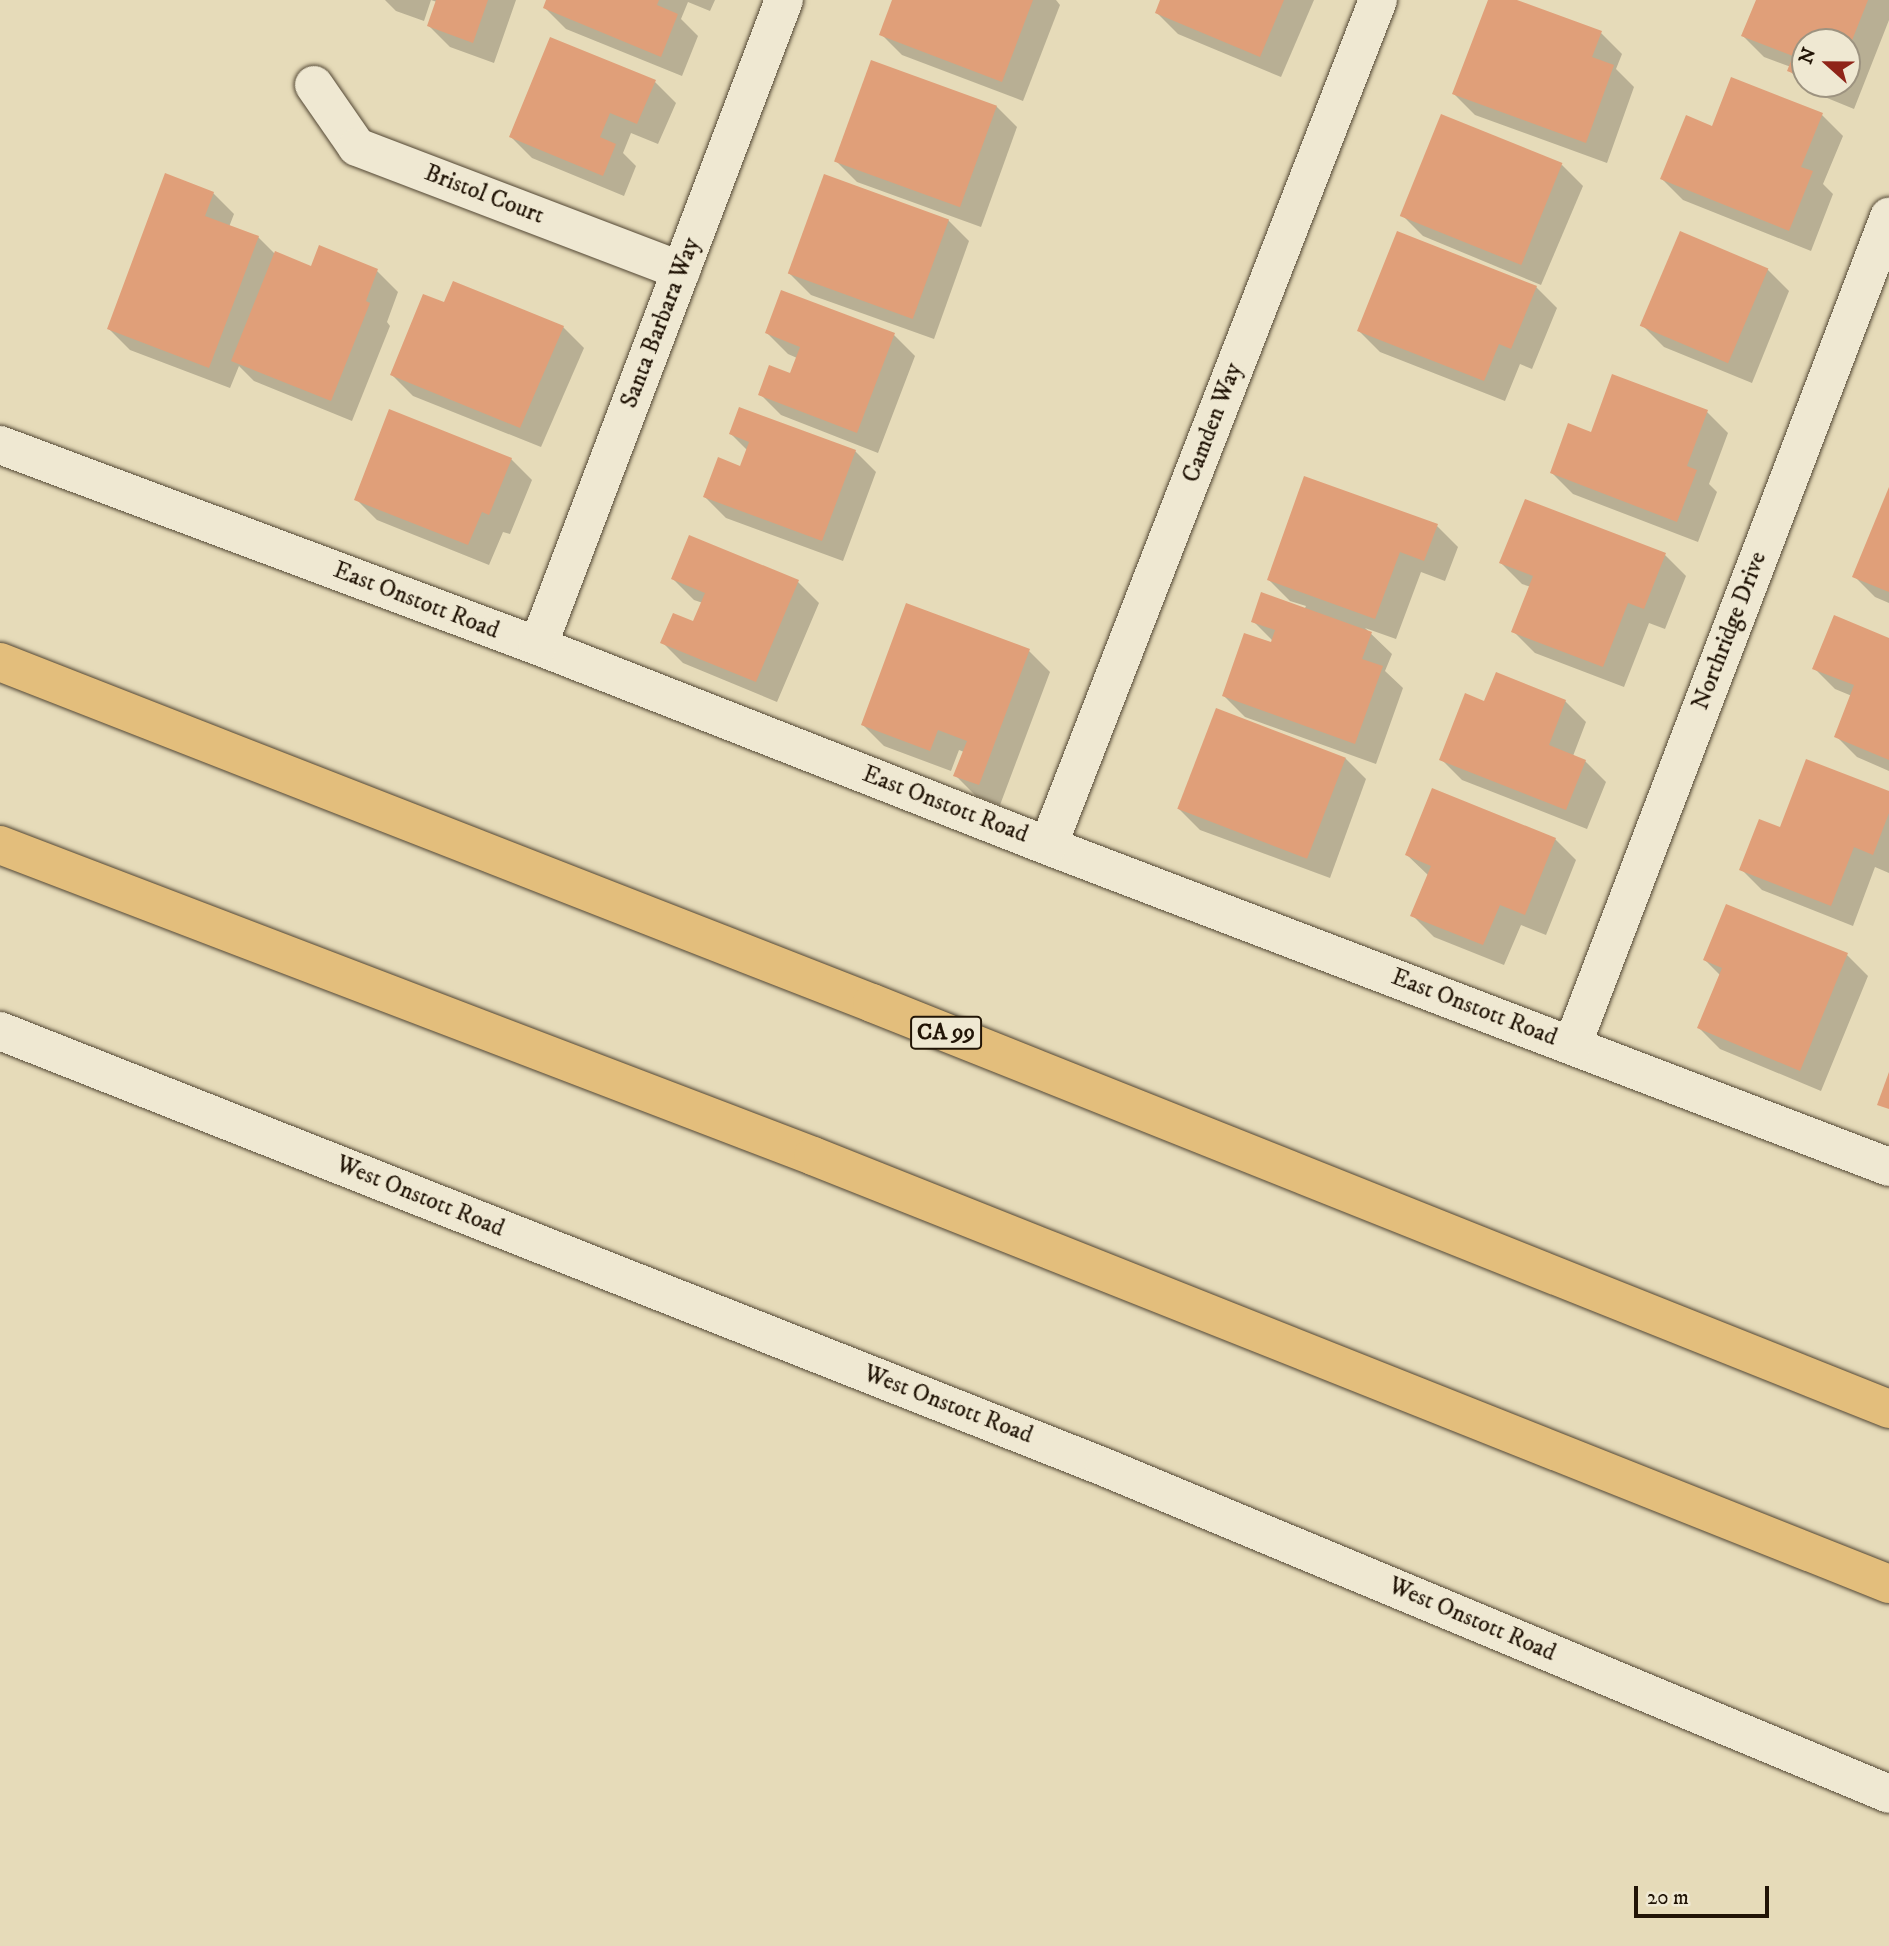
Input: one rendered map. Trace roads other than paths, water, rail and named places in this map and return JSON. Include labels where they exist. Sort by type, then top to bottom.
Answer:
[{"type":"highway","name":"CA 99","points":[[0,662],[885,1009],[1889,1409]]},
{"type":"highway","points":[[0,845],[813,1156],[1889,1584]]},
{"type":"street","name":"Santa Barbara Way","points":[[538,646],[784,0]]},
{"type":"street","name":"Camden Way","points":[[1048,846],[1378,0]]},
{"type":"street","name":"Bristol Court","points":[[314,85],[357,147],[681,271]]},
{"type":"street","name":"Northridge Drive","points":[[1572,1046],[1889,216]]},
{"type":"street","name":"East Onstott Road","points":[[0,445],[538,646],[1048,846],[1889,1167]]},
{"type":"street","name":"West Onstott Road","points":[[0,1031],[1104,1467],[1889,1794]]}]
